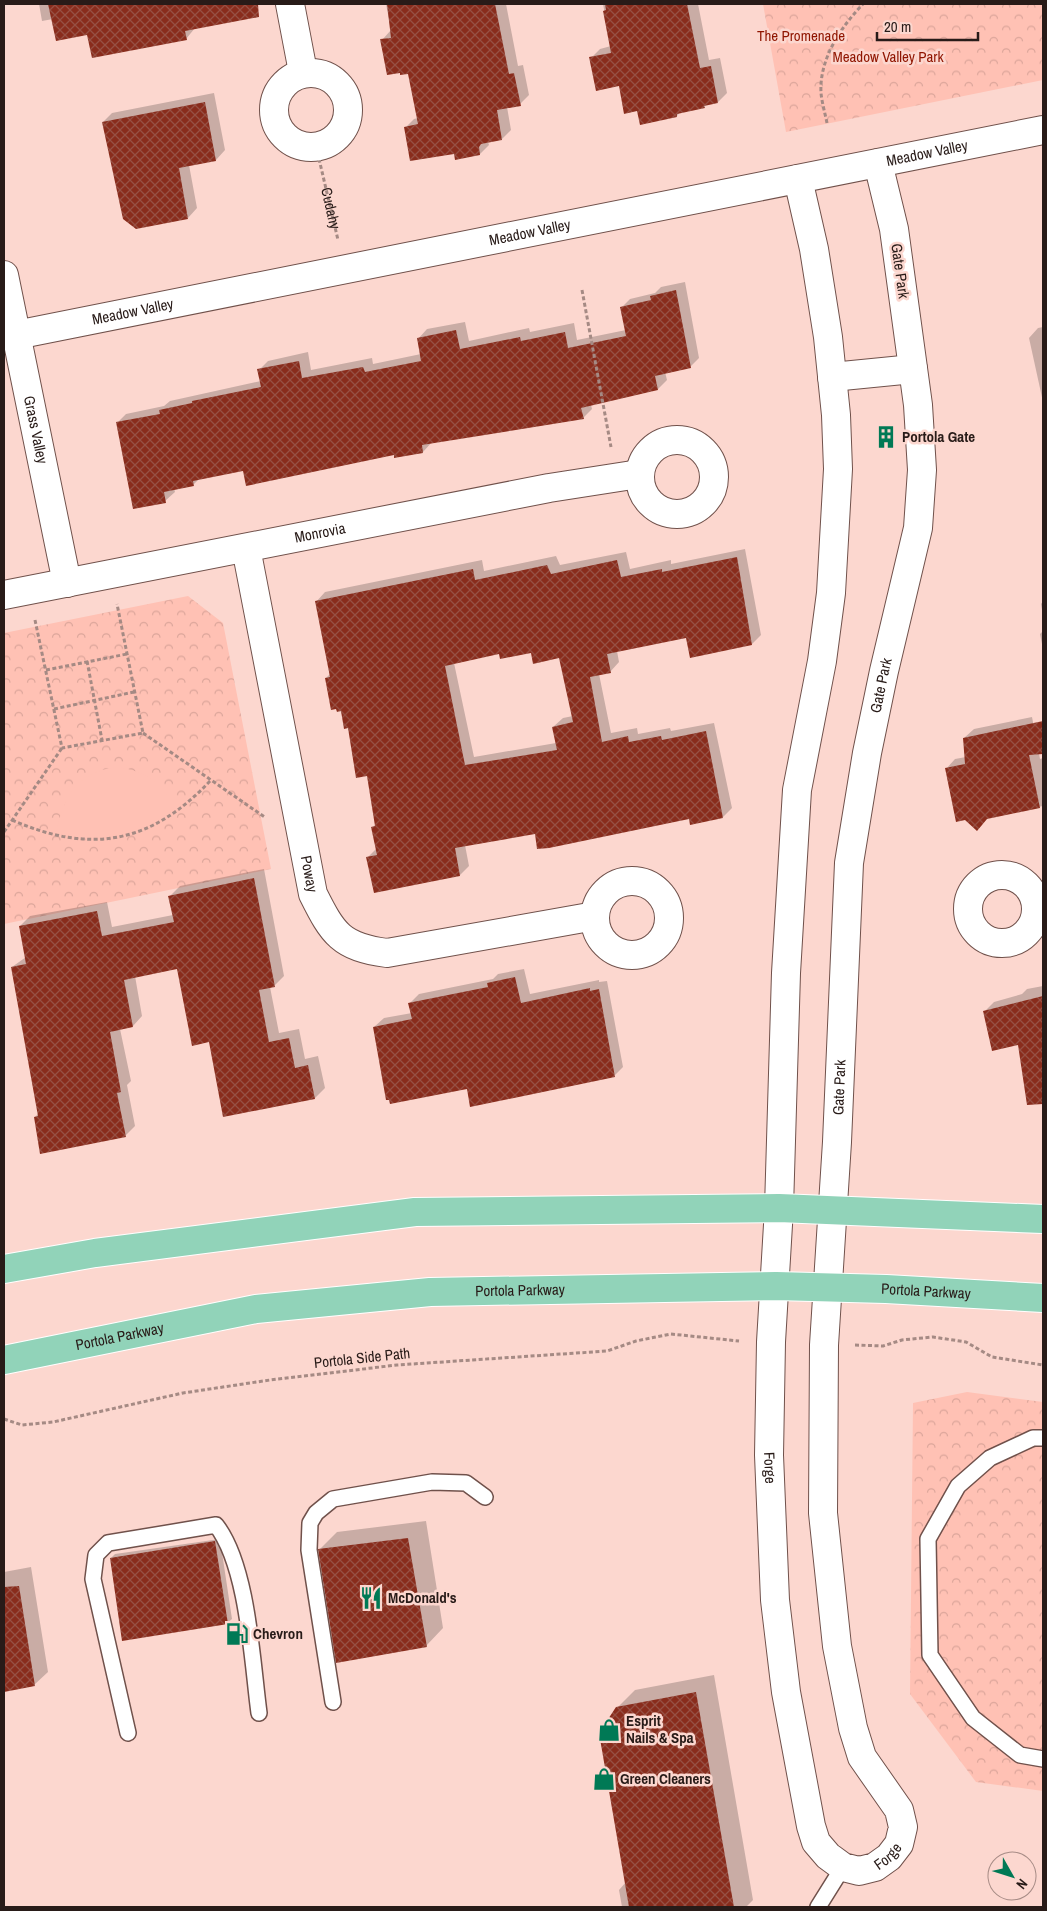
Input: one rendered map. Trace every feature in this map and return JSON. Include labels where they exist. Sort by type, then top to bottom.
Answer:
[{"type":"main road","points":[[4,1268],[95,1253],[415,1212],[780,1208],[832,1212],[1043,1219]]},
{"type":"main road","name":"Portola Parkway","points":[[4,1360],[256,1309],[430,1292],[776,1286],[1043,1298]]},
{"type":"street","points":[[290,4],[303,72]]},
{"type":"street","points":[[303,72],[320,73],[334,79],[344,91],[348,106],[347,122],[338,136],[326,144],[316,146],[310,148],[295,144],[282,135],[275,121],[273,105],[278,91],[289,79],[303,72]]},
{"type":"street","name":"Meadow Valley","points":[[16,335],[1043,130]]},
{"type":"street","name":"Gate Park","points":[[832,1212],[849,864],[876,707],[918,528],[922,470],[918,405],[894,229],[878,163]]},
{"type":"street","points":[[780,1208],[786,973],[797,790],[822,661],[832,593],[838,469],[832,377],[814,249],[798,179]]},
{"type":"street","name":"Grass Valley","points":[[4,275],[67,583]]},
{"type":"street","points":[[832,377],[913,369]]},
{"type":"street","name":"Monrovia","points":[[16,593],[549,488],[628,476]]},
{"type":"street","name":"Poway","points":[[246,548],[313,894],[327,921],[343,940],[364,950],[388,953],[595,916]]},
{"type":"street","name":"Forge","points":[[780,1208],[771,1342],[770,1455],[775,1600],[786,1692],[811,1826],[816,1842],[828,1856],[843,1867],[859,1871],[875,1867],[890,1857],[899,1844],[903,1828],[899,1810],[862,1757],[853,1728],[837,1646],[823,1513],[822,1412],[832,1212]]},
{"type":"lane","points":[[1043,1438],[1033,1438],[990,1458],[958,1486],[928,1539],[930,1655],[973,1718],[1020,1755],[1043,1759]]},
{"type":"lane","points":[[333,1702],[309,1550],[310,1523],[316,1513],[333,1499],[432,1482],[453,1481],[466,1483],[485,1497]]},
{"type":"lane","points":[[128,1733],[93,1580],[96,1555],[108,1543],[216,1525],[225,1537],[240,1576],[259,1713]]},
{"type":"lane","points":[[818,1907],[843,1867]]},
{"type":"path","points":[[826,123],[821,91],[826,59],[845,23],[863,4]]},
{"type":"path","name":"Cudahy","points":[[316,146],[345,269]]},
{"type":"path","points":[[582,290],[628,476]]},
{"type":"path","points":[[111,574],[142,733]]},
{"type":"path","points":[[16,593],[46,670],[62,748]]},
{"type":"path","points":[[46,670],[127,654]]},
{"type":"path","points":[[87,662],[102,740]]},
{"type":"path","points":[[54,709],[134,692]]},
{"type":"path","points":[[4,832],[62,748],[142,733],[303,843]]},
{"type":"path","points":[[12,820],[37,831],[65,837],[92,839],[124,836],[157,825],[174,815],[211,780]]},
{"type":"path","name":"Portola Side Path","points":[[4,1419],[22,1425],[53,1422],[183,1394],[270,1380],[397,1365],[607,1351],[636,1340],[671,1334],[726,1341]]},
{"type":"path","points":[[883,1346],[902,1340],[933,1337],[966,1342],[992,1357],[1043,1366]]},
{"type":"green space","name":"Meadow Valley Park","points":[[763,4],[1043,4],[1043,80],[786,132]]},
{"type":"green space","points":[[188,596],[223,623],[271,869],[4,924],[4,633]]},
{"type":"green space","points":[[117,767],[146,776],[160,787],[179,811],[150,827],[120,836],[72,838],[56,836],[62,809],[73,789],[91,774]]},
{"type":"green space","points":[[967,1392],[1043,1402],[1043,1791],[976,1782],[910,1694],[913,1403]]},
{"type":"building","points":[[48,4],[258,4],[259,17],[185,31],[187,40],[92,58],[87,35],[56,41]]},
{"type":"building","points":[[387,4],[495,4],[509,74],[514,73],[521,106],[497,110],[502,140],[481,144],[479,147],[480,155],[455,160],[454,154],[410,161],[404,127],[418,124],[408,74],[387,75],[380,39],[391,38]]},
{"type":"building","points":[[605,4],[687,4],[700,68],[711,66],[718,103],[677,114],[677,117],[640,125],[637,111],[624,114],[619,86],[596,91],[589,57],[611,53],[603,11],[606,10]]},
{"type":"building","points":[[205,102],[216,161],[179,168],[188,219],[136,229],[123,219],[102,122]]},
{"type":"building","points":[[676,290],[691,368],[655,376],[658,390],[581,408],[584,419],[422,445],[423,453],[394,458],[394,455],[246,486],[243,471],[193,481],[194,486],[164,492],[166,503],[133,509],[116,422],[160,414],[159,410],[192,403],[192,401],[261,387],[257,369],[299,361],[302,378],[363,367],[365,372],[421,361],[417,338],[456,330],[460,349],[520,337],[521,341],[565,332],[568,348],[626,336],[620,307],[651,300],[650,296]]},
{"type":"building","points":[[737,557],[752,645],[690,658],[686,638],[607,654],[611,673],[590,677],[602,742],[628,736],[629,742],[661,736],[662,740],[706,731],[723,818],[690,825],[689,819],[549,848],[537,849],[535,834],[455,848],[460,876],[374,893],[366,857],[377,855],[371,827],[375,826],[367,776],[356,778],[348,728],[344,729],[341,711],[331,710],[325,678],[330,677],[315,601],[473,569],[475,580],[547,565],[551,574],[617,560],[621,577],[662,569],[662,572]],"holes":[[[531,653],[533,664],[559,658],[573,722],[552,727],[557,750],[465,765],[445,666],[499,654],[500,659]]]},
{"type":"building","points":[[1043,721],[1043,754],[1029,755],[1040,808],[987,819],[977,831],[965,820],[956,822],[945,768],[965,764],[963,738]]},
{"type":"building","points":[[254,878],[275,987],[259,990],[269,1042],[289,1038],[295,1068],[308,1065],[315,1099],[223,1117],[209,1042],[192,1046],[177,969],[124,980],[133,1027],[110,1032],[121,1092],[117,1093],[126,1137],[40,1154],[34,1117],[38,1116],[11,967],[26,964],[19,926],[97,911],[102,936],[174,922],[168,896]]},
{"type":"building","points":[[515,977],[521,1003],[590,988],[590,991],[599,989],[615,1077],[470,1107],[467,1089],[390,1104],[389,1100],[386,1100],[373,1027],[412,1019],[408,1003],[488,987],[487,983]]},
{"type":"building","points":[[1043,996],[1043,1104],[1027,1105],[1018,1045],[992,1051],[983,1011]]},
{"type":"building","name":"McDonald's","points":[[408,1538],[427,1647],[336,1663],[318,1549]]},
{"type":"building","points":[[215,1541],[228,1624],[122,1641],[110,1558]]},
{"type":"building","points":[[19,1586],[35,1686],[4,1692],[4,1587]]},
{"type":"building","points":[[696,1692],[734,1907],[629,1907],[599,1733],[616,1707]]},
{"type":"place","name":"Portola Gate","points":[[886,437]]},
{"type":"place","name":"McDonald's","points":[[371,1598]]},
{"type":"place","name":"Chevron","points":[[237,1634]]},
{"type":"place","name":"Esprit Nails & Spa","points":[[609,1730]]},
{"type":"place","name":"Green Cleaners","points":[[604,1779]]},
{"type":"park label","name":"The Promenade","points":[[801,36]]}]
